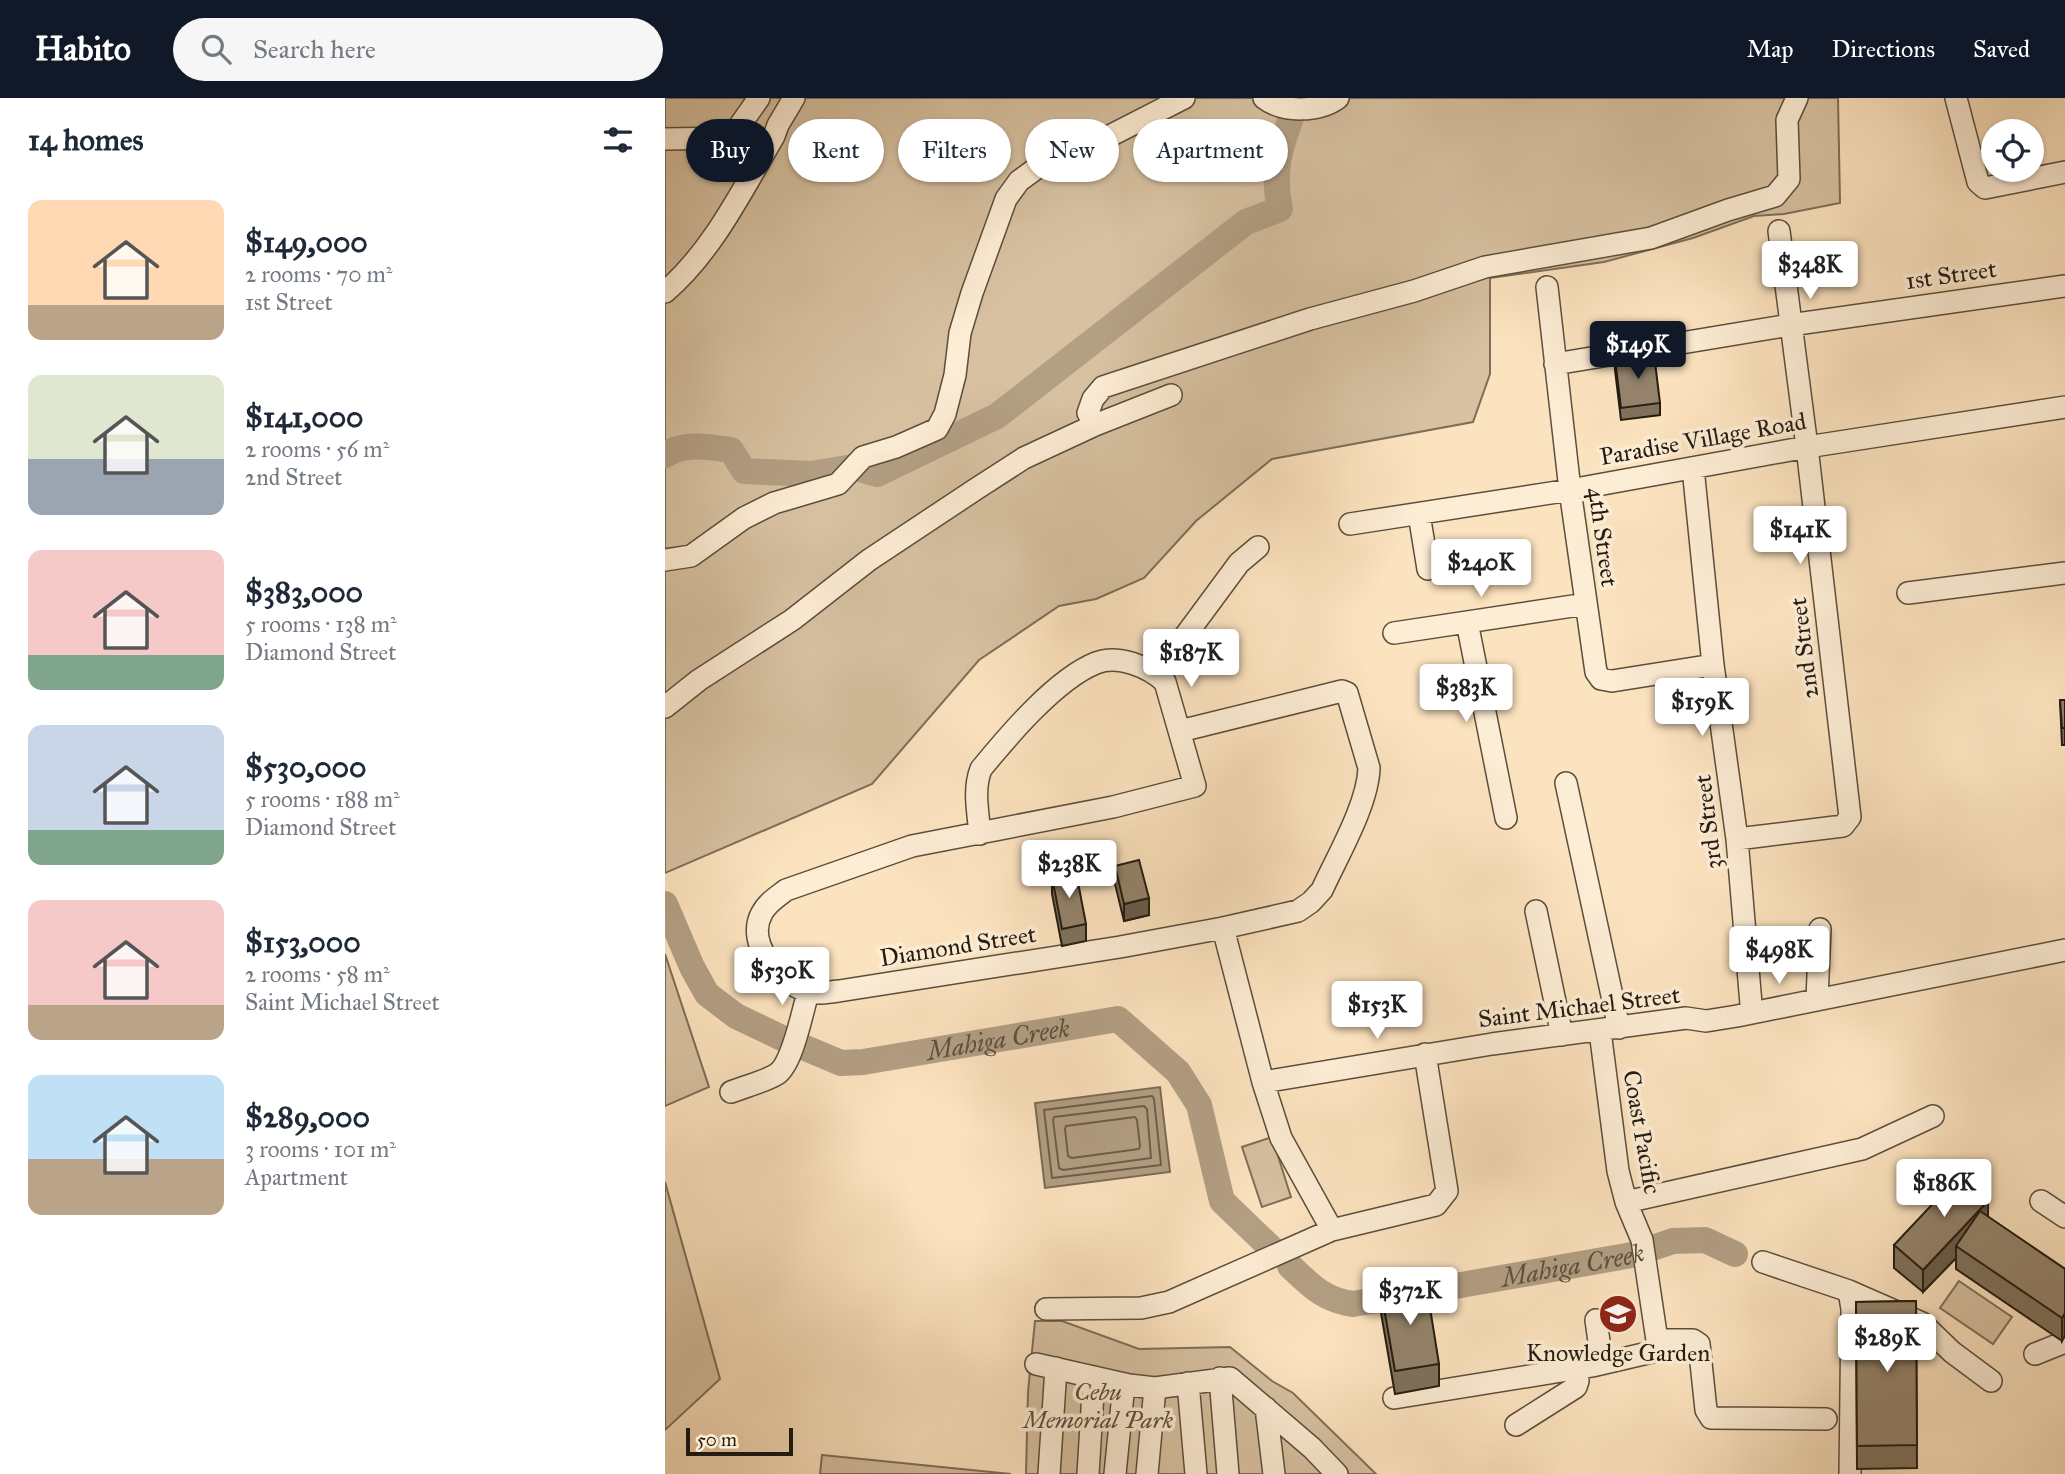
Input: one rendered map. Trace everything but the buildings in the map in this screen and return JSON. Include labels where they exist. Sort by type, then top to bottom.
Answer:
[{"type":"street","points":[[665,139],[731,138],[759,98]]},
{"type":"street","points":[[665,292],[679,280],[712,237],[794,98]]},
{"type":"street","points":[[665,559],[691,556],[744,518],[774,503],[838,484],[863,457],[896,447],[937,429],[955,375],[960,333],[983,258],[1006,199],[1019,181],[1049,159],[1094,144],[1184,98]]},
{"type":"street","points":[[1269,102],[1304,109],[1332,103],[1338,98]]},
{"type":"street","points":[[1095,425],[1088,413],[1093,399],[1103,387],[1310,319],[1414,292],[1485,267],[1651,238],[1775,196],[1789,179],[1787,120],[1797,98]]},
{"type":"street","points":[[1956,98],[1978,182],[1985,188],[2065,173]]},
{"type":"street","name":"2nd Street","points":[[1738,839],[1843,826],[1850,817],[1779,231]]},
{"type":"street","name":"1st Street","points":[[1555,364],[1790,325],[2065,286]]},
{"type":"street","name":"4th Street","points":[[1547,287],[1570,489],[1596,672],[1601,679],[1612,681],[1713,665]]},
{"type":"street","points":[[665,707],[699,680],[792,620],[869,560],[1024,458],[1095,425],[1171,395]]},
{"type":"street","name":"Paradise Village Road","points":[[1350,524],[1807,447],[2065,407]]},
{"type":"street","name":"3rd Street","points":[[1693,468],[1713,665],[1738,839],[1751,1004]]},
{"type":"street","points":[[1419,514],[1428,569]]},
{"type":"street","points":[[1157,674],[1239,563],[1258,547]]},
{"type":"street","points":[[1908,593],[2065,573]]},
{"type":"street","points":[[1394,633],[1586,604]]},
{"type":"street","points":[[1467,622],[1506,818]]},
{"type":"street","points":[[731,1092],[776,1074],[783,1068],[789,1057],[808,993],[774,970],[762,953],[758,929],[760,914],[772,900],[786,890],[912,846],[980,834],[1113,807],[1192,788],[1195,783],[1170,691],[1165,682],[1157,674],[1130,662],[1098,662],[1079,672],[1038,705],[981,769],[977,780],[980,834]]},
{"type":"street","name":"Diamond Street","points":[[808,993],[839,991],[1120,947],[1299,911],[1322,890],[1369,780],[1369,768],[1346,691],[1181,731]]},
{"type":"street","name":"Coast Pacific","points":[[1566,783],[1609,1029],[1618,1171],[1643,1250],[1657,1340]]},
{"type":"street","points":[[1536,911],[1562,1035]]},
{"type":"street","points":[[1223,928],[1263,1082],[1281,1138],[1332,1230]]},
{"type":"street","points":[[1817,999],[1820,929]]},
{"type":"street","name":"Saint Michael Street","points":[[1263,1082],[1425,1054],[1562,1035],[1686,1018],[1706,1021],[2065,950]]},
{"type":"street","points":[[1046,1309],[1141,1308],[1169,1302],[1332,1230],[1436,1205],[1447,1191],[1425,1054]]},
{"type":"street","points":[[1626,1202],[1862,1149],[1933,1116]]},
{"type":"street","points":[[2041,1201],[2065,1217]]},
{"type":"street","points":[[1763,1262],[1849,1291],[1922,1323],[1952,1352],[1991,1381]]},
{"type":"street","points":[[1849,1291],[1852,1309],[1850,1474]]},
{"type":"street","points":[[1596,1320],[1602,1363]]},
{"type":"street","points":[[1394,1398],[1652,1352],[1658,1347],[1657,1340],[1693,1340],[1699,1344],[1706,1410],[1711,1418],[1826,1419]]},
{"type":"street","points":[[2035,1354],[2065,1342]]},
{"type":"street","points":[[1049,1474],[1046,1366],[1124,1384],[1155,1388],[1230,1378],[1312,1448],[1337,1474]]},
{"type":"street","points":[[1515,1425],[1576,1387],[1578,1381],[1574,1368]]},
{"type":"street","points":[[1088,1474],[1094,1377]]},
{"type":"street","points":[[1220,1378],[1227,1474]]},
{"type":"street","points":[[1188,1382],[1196,1474]]},
{"type":"street","points":[[1115,1474],[1124,1384]]},
{"type":"street","points":[[1147,1474],[1155,1388]]},
{"type":"street","points":[[1266,1408],[1274,1474]]},
{"type":"street","points":[[1312,1448],[1315,1474]]},
{"type":"green space","points":[[665,98],[1838,98],[1840,203],[1784,214],[1754,216],[1693,238],[1604,262],[1490,278],[1490,374],[1473,422],[1272,459],[1196,521],[1144,578],[1096,599],[1059,606],[979,660],[872,784],[665,873]]},
{"type":"green space","points":[[665,954],[709,1087],[665,1106]]},
{"type":"green space","points":[[1272,1137],[1291,1197],[1262,1207],[1242,1147]]},
{"type":"green space","points":[[665,1182],[720,1379],[665,1430]]},
{"type":"green space","points":[[1959,1281],[2012,1317],[1993,1344],[1940,1308]]},
{"type":"green space","name":"Cebu Memorial Park","points":[[1035,1321],[1062,1321],[1139,1349],[1230,1347],[1272,1381],[1293,1393],[1376,1474],[1026,1474],[1028,1392]]},
{"type":"green space","name":"Cebu Memorial Park","points":[[822,1455],[1011,1474],[820,1474]]},
{"type":"water","points":[[1160,1087],[1170,1172],[1045,1188],[1035,1103]]},
{"type":"waterway","points":[[665,455],[680,448],[706,447],[731,450],[744,471],[811,474],[853,467],[877,474],[997,416],[1246,222],[1280,209],[1277,194],[1280,152],[1298,98]]},
{"type":"waterway","name":"Mahiga Creek","points":[[665,904],[692,967],[707,994],[736,1016],[841,1063],[863,1062],[1118,1019],[1178,1072],[1199,1105],[1222,1201],[1271,1248]]},
{"type":"waterway","name":"Mahiga Creek","points":[[1290,1266],[1326,1295],[1353,1304],[1632,1255],[1673,1241],[1705,1240],[1735,1254]]},
{"type":"place","name":"Knowledge Garden","points":[[1618,1314]]}]
